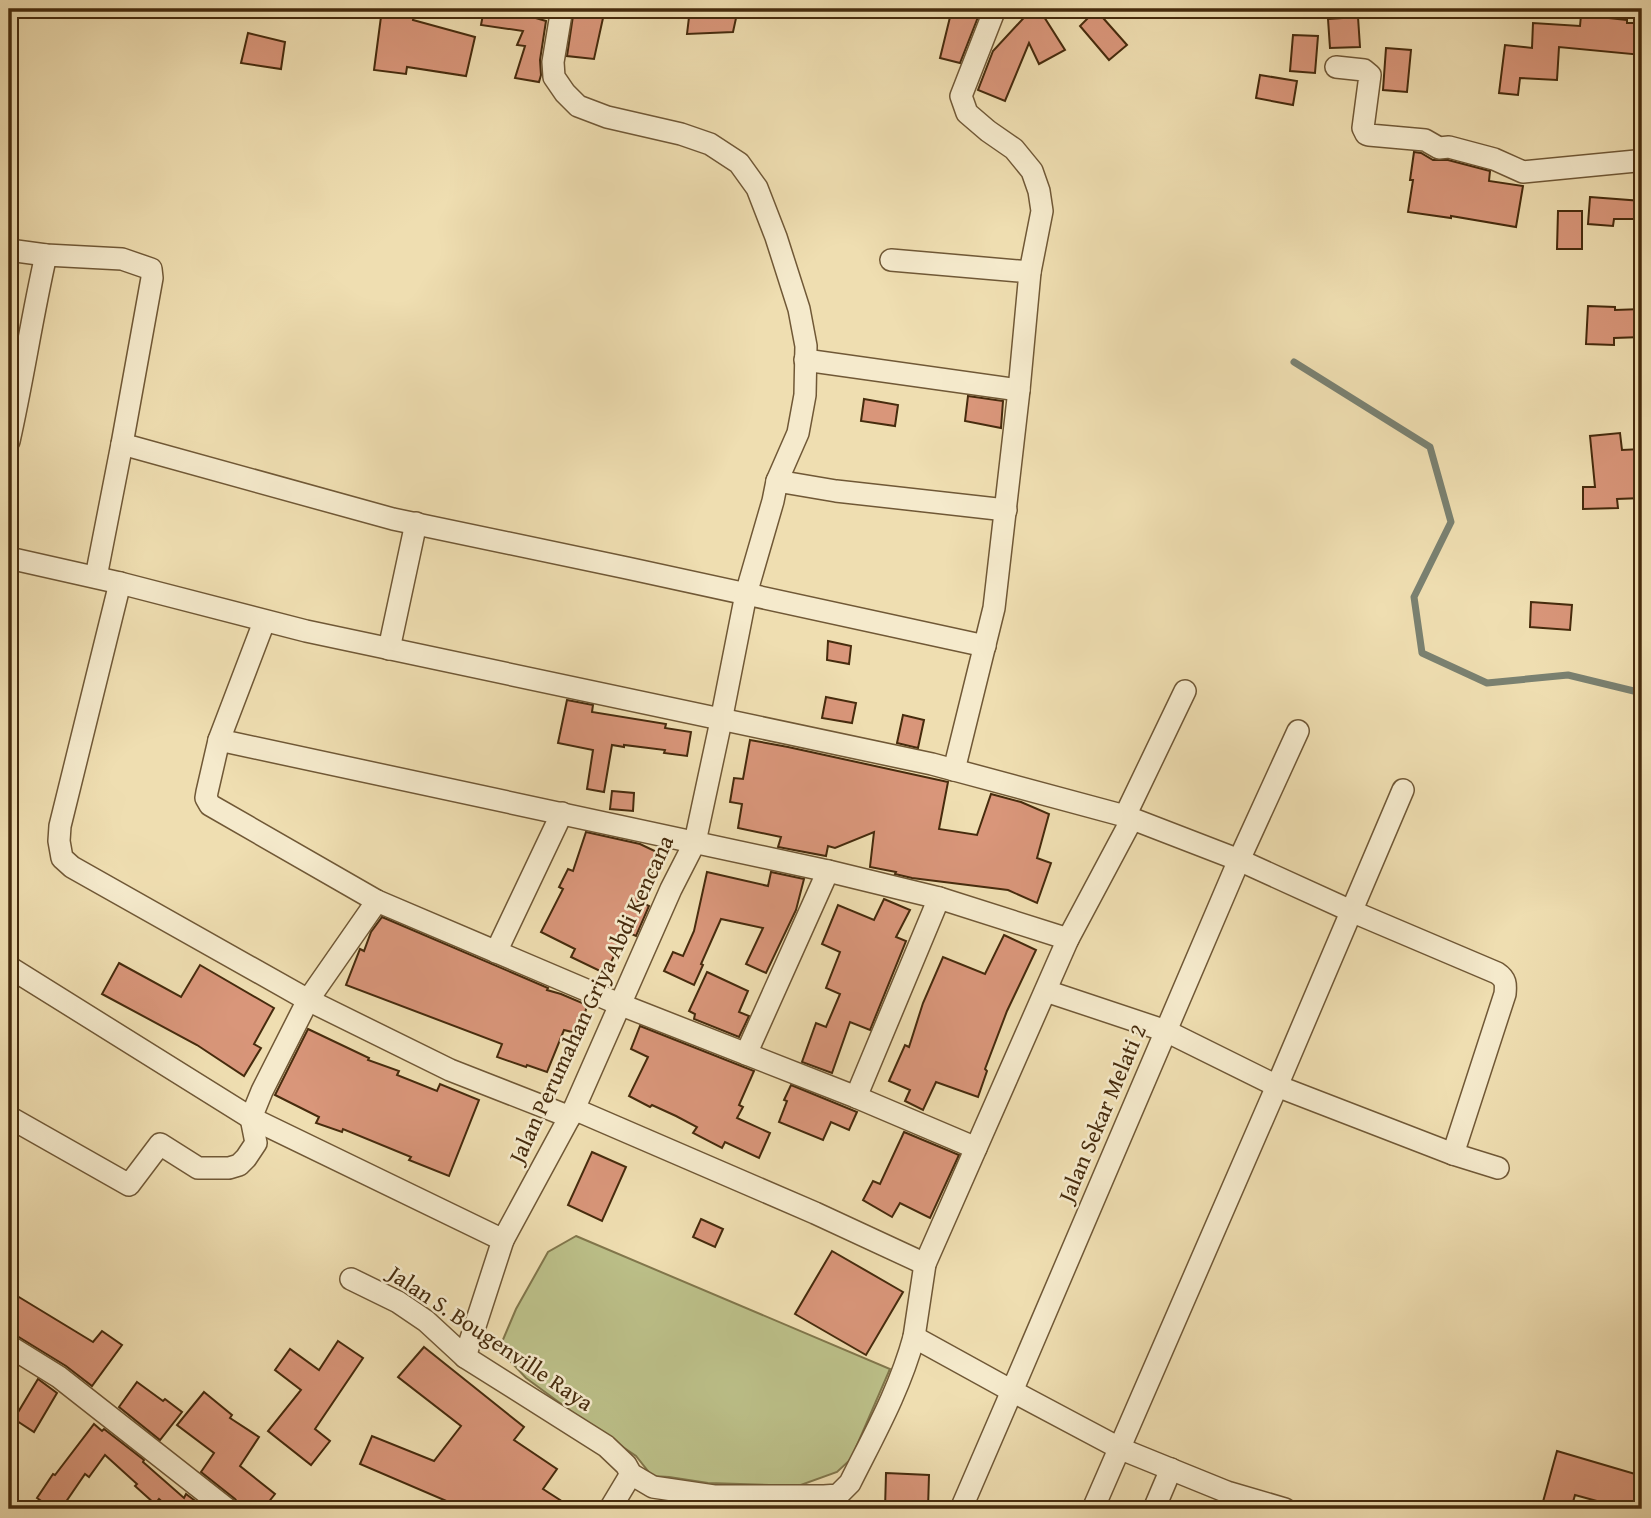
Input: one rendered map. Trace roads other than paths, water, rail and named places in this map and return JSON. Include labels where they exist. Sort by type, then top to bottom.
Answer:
[{"type":"street","name":"Jalan Perumahan Griya Abdi Kencana","points":[[465,1357],[503,1240],[572,1113],[671,889],[695,842],[722,721],[746,593],[775,491],[798,433],[805,395],[806,346],[799,309],[757,188],[739,163],[710,144],[681,134],[607,117],[578,106],[554,77],[553,62],[561,14],[559,9]]},
{"type":"street","points":[[954,770],[994,608],[1030,272],[1042,211],[1032,171],[1014,149],[967,113],[961,96],[995,9]]},
{"type":"street","points":[[1336,67],[1364,70],[1370,75],[1363,128],[1369,135],[1425,140],[1439,148],[1449,147],[1494,159],[1523,172],[1642,162]]},
{"type":"street","points":[[9,250],[122,259],[151,269],[152,278],[96,577]]},
{"type":"street","points":[[9,441],[46,255]]},
{"type":"street","points":[[891,260],[1030,272]]},
{"type":"street","points":[[806,360],[1019,390]]},
{"type":"street","points":[[122,444],[393,519],[985,646]]},
{"type":"street","points":[[775,491],[836,491],[1006,510]]},
{"type":"street","points":[[389,649],[416,523]]},
{"type":"street","points":[[9,558],[120,583],[264,622],[932,764],[1129,817],[1239,860],[1504,978],[1504,994],[1452,1154]]},
{"type":"street","points":[[120,583],[60,827],[62,858],[307,1000],[450,1070],[572,1113],[815,1213],[925,1264]]},
{"type":"street","points":[[264,622],[219,740],[206,792],[206,798],[211,805],[377,901],[620,1004],[976,1147]]},
{"type":"street","points":[[1185,691],[1129,817],[1068,939],[925,1264],[914,1337],[1121,1449],[1171,1469],[1224,1501],[1285,1509]]},
{"type":"street","name":"Jalan Sekar Melati 2","points":[[961,1509],[1239,860],[1298,731]]},
{"type":"street","points":[[219,740],[828,871],[939,898],[1068,939]]},
{"type":"street","points":[[1093,1509],[1403,790]]},
{"type":"street","points":[[496,952],[562,813]]},
{"type":"street","points":[[746,1054],[828,871]]},
{"type":"street","points":[[856,1097],[939,898]]},
{"type":"street","points":[[9,1117],[129,1185],[160,1144],[198,1168],[229,1168],[239,1165],[256,1143],[251,1118],[307,1000],[377,901]]},
{"type":"street","points":[[9,967],[251,1118],[503,1240]]},
{"type":"street","points":[[1046,991],[1166,1031],[1277,1086],[1452,1154],[1497,1168]]},
{"type":"street","name":"Jalan S. Bougenville Raya","points":[[351,1279],[398,1302],[426,1321],[465,1357],[606,1446],[626,1465],[631,1474],[653,1487],[713,1502],[838,1495],[850,1483],[898,1388],[914,1337]]},
{"type":"street","points":[[9,1346],[59,1377],[227,1509]]},
{"type":"street","points":[[1154,1509],[1171,1469]]},
{"type":"street","points":[[610,1509],[631,1474]]},
{"type":"waterway","points":[[1294,362],[1430,447],[1451,522],[1414,597],[1422,653],[1487,683],[1568,675],[1642,693]]}]
